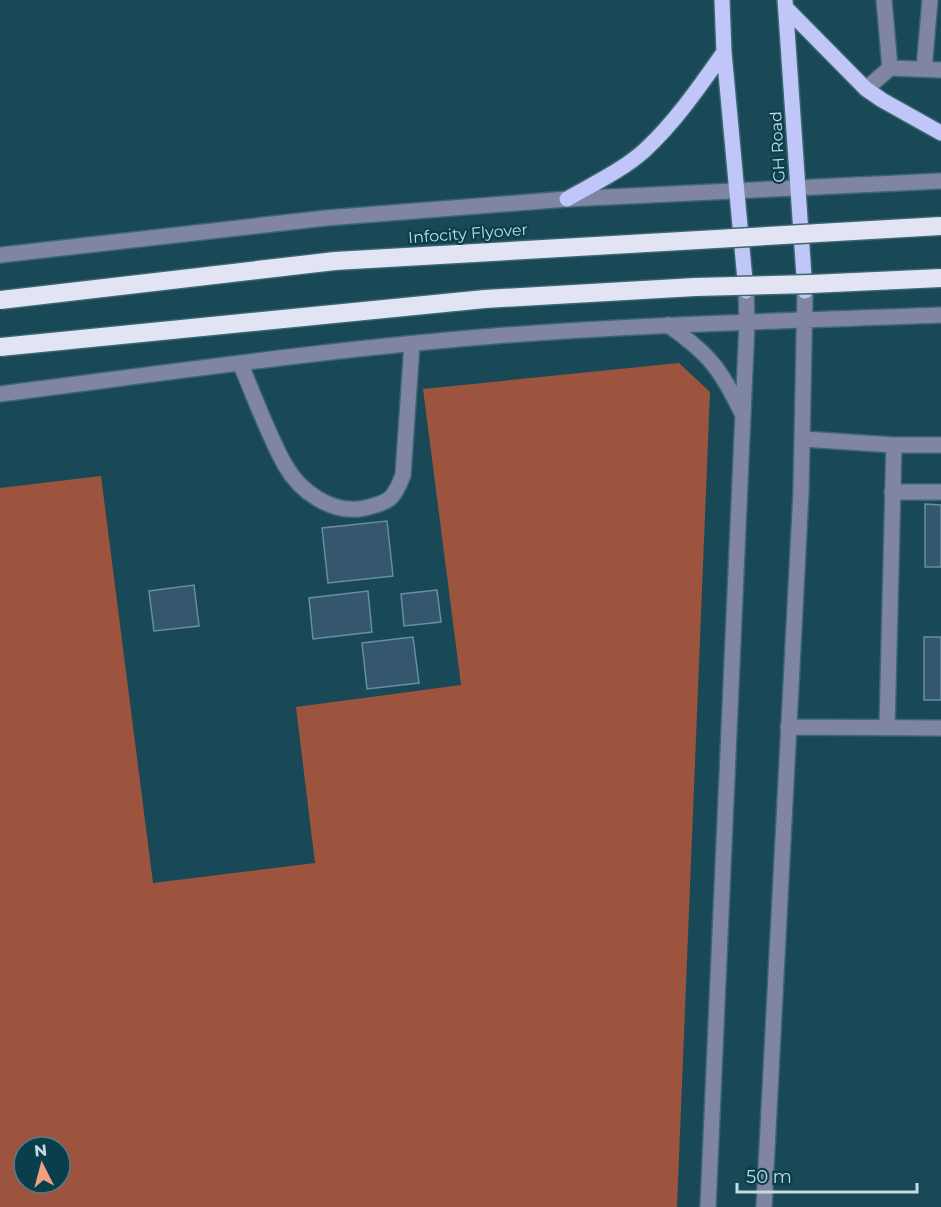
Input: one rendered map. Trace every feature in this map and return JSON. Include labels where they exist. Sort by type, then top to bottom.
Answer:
[{"type":"highway","name":"Infocity Flyover","points":[[0,300],[335,261],[492,250],[941,226]]},
{"type":"highway","points":[[0,347],[485,299],[695,287],[941,278]]},
{"type":"main road","points":[[722,0],[723,52],[746,291]]},
{"type":"main road","points":[[786,4],[866,89],[941,133]]},
{"type":"main road","name":"GH Road","points":[[786,4],[805,291]]},
{"type":"main road","points":[[567,199],[616,171],[645,150],[689,102],[723,52]]},
{"type":"street","points":[[884,0],[890,68]]},
{"type":"street","points":[[924,69],[930,0]]},
{"type":"street","points":[[866,89],[890,68],[941,70]]},
{"type":"street","points":[[0,255],[326,218],[567,199],[941,182]]},
{"type":"street","points":[[708,1207],[744,415],[746,291]]},
{"type":"street","points":[[764,1207],[803,439],[805,291]]},
{"type":"street","points":[[0,394],[240,363],[495,336],[668,325],[941,315]]},
{"type":"street","points":[[668,325],[708,356],[724,378],[744,415]]},
{"type":"street","points":[[240,363],[285,466],[302,487],[319,500],[335,507],[357,510],[383,504],[397,493],[403,475],[412,344]]},
{"type":"street","points":[[803,439],[894,445],[941,445]]},
{"type":"street","points":[[887,728],[894,445]]},
{"type":"street","points":[[892,492],[941,492]]},
{"type":"street","points":[[788,727],[941,728]]},
{"type":"shaded area","points":[[679,363],[710,392],[677,1207],[0,1207],[0,488],[101,476],[153,883],[315,863],[296,707],[461,685],[423,389]]},
{"type":"building","points":[[925,504],[941,505],[941,567],[925,567]]},
{"type":"building","points":[[387,521],[393,576],[328,583],[322,528]]},
{"type":"building","points":[[194,585],[199,626],[154,631],[149,591]]},
{"type":"building","points":[[437,590],[441,622],[404,626],[401,594]]},
{"type":"building","points":[[368,591],[372,632],[313,639],[309,598]]},
{"type":"building","points":[[413,637],[419,683],[367,689],[362,643]]},
{"type":"building","points":[[924,637],[941,637],[941,700],[924,700]]}]
